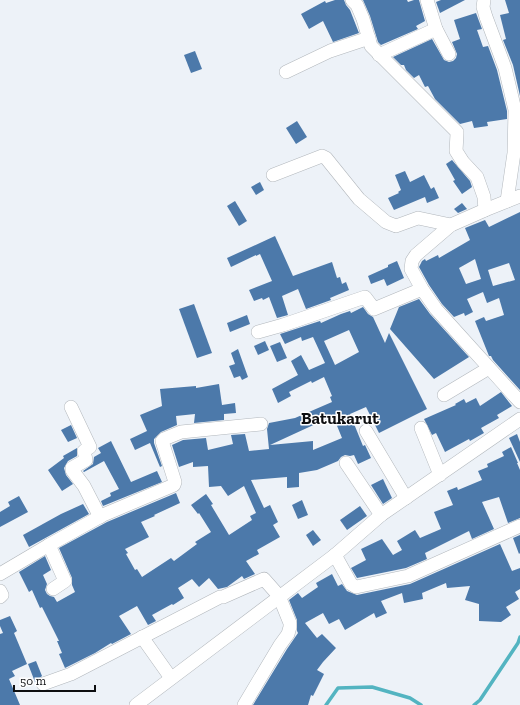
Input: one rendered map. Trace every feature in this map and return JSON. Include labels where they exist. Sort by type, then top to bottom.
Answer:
[{"type":"street","points":[[352,0],[357,5],[371,46],[378,55],[405,79],[456,132],[456,151],[463,162],[477,177],[484,197],[485,210]]},
{"type":"street","points":[[427,0],[436,29],[449,54]]},
{"type":"street","points":[[484,0],[484,12],[505,68],[515,110],[514,153],[507,201]]},
{"type":"street","points":[[378,55],[436,29]]},
{"type":"street","points":[[286,72],[330,51],[369,38]]},
{"type":"street","points":[[273,175],[322,156],[326,158],[359,199],[386,222],[396,226],[418,218],[451,225]]},
{"type":"street","points":[[520,196],[451,225],[413,258],[410,269],[436,309],[520,402]]},
{"type":"street","points":[[258,332],[365,297],[374,309],[422,289]]},
{"type":"street","points":[[444,394],[489,368]]},
{"type":"street","points":[[71,406],[90,446],[84,451],[86,460],[72,468],[72,470],[84,486],[100,516]]},
{"type":"street","points":[[136,705],[335,555],[381,516],[520,419]]},
{"type":"street","points":[[0,574],[49,544],[100,516],[175,484],[162,441],[164,439],[182,432],[261,424]]},
{"type":"street","points":[[421,428],[440,475]]},
{"type":"street","points":[[366,431],[406,498]]},
{"type":"street","points":[[346,463],[381,516]]},
{"type":"street","points":[[335,555],[351,584],[356,587],[408,576],[520,526]]},
{"type":"street","points":[[49,544],[65,581],[53,589]]},
{"type":"street","points":[[43,684],[71,674],[220,597],[264,579],[279,596],[290,623],[290,628],[288,634],[244,705]]},
{"type":"street","points":[[0,591],[2,595],[0,597]]},
{"type":"street","points":[[142,637],[171,678]]},
{"type":"building","points":[[335,0],[344,0],[350,10],[359,33],[333,42],[323,21],[309,29],[301,14],[325,1],[326,3]]},
{"type":"building","points":[[363,0],[407,0],[408,2],[419,0],[425,21],[416,26],[418,29],[381,45],[378,42],[370,16]]},
{"type":"building","points":[[441,0],[465,0],[440,13],[436,2]]},
{"type":"building","points":[[505,0],[520,0],[520,96],[513,65],[503,40],[506,39],[500,15],[509,13]]},
{"type":"building","points":[[476,13],[482,29],[477,30],[483,47],[488,46],[497,70],[507,111],[507,119],[487,122],[488,126],[474,128],[472,121],[460,124],[435,99],[428,86],[425,87],[419,75],[414,78],[406,70],[404,65],[401,65],[393,57],[432,39],[444,60],[449,62],[453,61],[457,54],[452,42],[460,39],[454,20]]},
{"type":"building","points":[[195,51],[202,69],[191,73],[184,55]]},
{"type":"building","points":[[297,121],[307,137],[296,144],[286,128]]},
{"type":"building","points":[[452,160],[470,181],[472,187],[462,194],[453,181],[455,180],[446,164]]},
{"type":"building","points":[[405,171],[410,182],[424,175],[431,189],[434,187],[439,198],[427,203],[425,197],[394,210],[388,198],[399,193],[398,192],[401,190],[395,175]]},
{"type":"building","points":[[260,182],[264,190],[256,195],[251,187]]},
{"type":"building","points":[[235,201],[247,221],[239,226],[227,206]]},
{"type":"building","points":[[462,203],[467,209],[458,213],[454,209]]},
{"type":"building","points":[[520,212],[520,390],[491,356],[489,356],[475,321],[484,317],[486,321],[504,315],[499,298],[487,303],[483,292],[467,299],[473,312],[465,316],[464,313],[454,317],[442,304],[419,267],[425,259],[426,261],[438,255],[439,258],[470,240],[465,228],[485,220],[489,227]],"holes":[[[475,259],[481,279],[466,284],[459,268]],[[509,263],[515,280],[493,286],[488,270]]]},
{"type":"building","points":[[275,236],[293,276],[332,262],[337,278],[340,277],[342,284],[346,282],[349,290],[330,298],[331,300],[306,309],[298,289],[282,296],[288,315],[277,318],[269,297],[263,300],[262,298],[254,301],[249,290],[272,281],[260,254],[231,267],[227,258]]},
{"type":"building","points":[[397,261],[404,278],[387,286],[384,279],[371,284],[368,276]]},
{"type":"building","points":[[419,299],[430,314],[469,357],[434,379],[390,329],[399,307]]},
{"type":"building","points":[[194,304],[212,353],[197,358],[179,309]]},
{"type":"building","points":[[363,307],[368,314],[373,317],[385,343],[389,333],[427,409],[379,433],[366,407],[350,414],[363,446],[365,445],[371,458],[358,464],[354,455],[345,455],[338,461],[317,470],[299,473],[299,487],[287,488],[287,477],[251,480],[264,508],[270,505],[278,522],[273,525],[280,537],[257,550],[259,554],[246,561],[255,574],[244,579],[242,576],[227,587],[218,589],[209,578],[199,587],[192,579],[178,588],[184,598],[152,615],[156,621],[148,625],[137,606],[119,616],[131,634],[65,668],[59,654],[62,653],[57,641],[59,641],[42,607],[40,608],[32,590],[29,592],[19,572],[45,556],[51,570],[43,575],[47,584],[45,590],[47,594],[54,597],[57,602],[75,592],[72,585],[72,578],[59,548],[107,522],[176,493],[180,503],[141,522],[149,537],[125,549],[128,553],[126,554],[135,570],[137,569],[142,577],[171,558],[174,561],[197,544],[195,542],[211,532],[199,513],[198,514],[191,505],[206,494],[213,504],[211,505],[229,535],[252,520],[250,516],[256,513],[244,486],[228,496],[221,486],[209,487],[208,466],[193,467],[193,462],[179,467],[172,445],[183,440],[206,438],[208,450],[233,444],[231,435],[245,434],[249,451],[269,449],[267,429],[269,423],[295,418],[332,402],[330,397],[332,396],[324,377],[312,383],[311,381],[289,392],[291,396],[278,403],[272,389],[298,375],[291,361],[301,355],[309,370],[325,363],[313,337],[302,341],[301,337],[285,344],[280,334],[320,321],[321,323],[350,311],[351,313]],"holes":[[[349,330],[359,352],[335,365],[324,341]],[[333,416],[342,438],[313,450],[313,441],[270,445]]]},
{"type":"building","points":[[247,315],[250,324],[230,332],[227,323]]},
{"type":"building","points":[[265,341],[269,350],[258,355],[254,346]]},
{"type":"building","points":[[280,342],[287,358],[277,362],[270,346]]},
{"type":"building","points":[[238,349],[248,377],[242,380],[240,376],[234,378],[229,366],[235,364],[231,353]]},
{"type":"building","points":[[219,384],[222,405],[235,403],[236,413],[224,414],[224,420],[194,423],[195,414],[176,416],[177,425],[161,432],[154,439],[162,466],[160,467],[150,443],[135,450],[130,439],[147,431],[140,415],[162,406],[160,389],[196,386],[196,388]]},
{"type":"building","points":[[501,392],[512,406],[497,415],[499,418],[481,428],[484,433],[445,452],[436,433],[432,435],[424,419],[456,405],[455,404],[464,399],[466,403],[476,398],[480,406]]},
{"type":"building","points":[[71,425],[77,438],[68,442],[61,430]]},
{"type":"building","points":[[517,434],[520,442],[520,462],[509,438]]},
{"type":"building","points":[[111,441],[131,482],[157,471],[162,482],[103,506],[101,501],[111,496],[110,493],[119,489],[104,461],[84,472],[83,471],[93,464],[94,457],[101,453],[98,448]]},
{"type":"building","points":[[511,447],[520,470],[520,518],[508,523],[499,497],[482,502],[494,529],[472,539],[469,531],[425,553],[427,559],[406,568],[357,578],[351,568],[366,560],[361,549],[382,539],[393,555],[402,550],[397,541],[415,530],[420,538],[441,529],[434,512],[453,505],[447,491],[457,487],[458,490],[482,480],[478,471],[488,467],[487,464],[504,456],[502,452]]},
{"type":"building","points":[[77,448],[77,456],[68,461],[64,468],[66,475],[73,484],[62,491],[48,470],[64,458],[63,456]]},
{"type":"building","points":[[383,479],[392,498],[383,504],[371,485]]},
{"type":"building","points":[[19,496],[28,512],[0,527],[0,512],[10,506],[8,502]]},
{"type":"building","points":[[302,500],[308,515],[298,519],[292,505]]},
{"type":"building","points":[[83,504],[89,514],[29,547],[23,535],[61,514]]},
{"type":"building","points":[[360,506],[367,516],[347,530],[340,520]]},
{"type":"building","points":[[313,530],[321,540],[313,546],[306,535]]},
{"type":"building","points":[[520,535],[520,553],[519,554],[513,538]]},
{"type":"building","points":[[500,544],[512,571],[520,568],[520,589],[515,592],[519,599],[506,607],[511,615],[501,622],[479,621],[479,604],[465,600],[470,586],[447,588],[446,583],[422,593],[423,599],[404,603],[402,593],[381,601],[387,613],[376,618],[374,613],[345,630],[339,619],[329,624],[323,613],[305,623],[317,638],[322,634],[336,648],[317,670],[324,674],[313,696],[311,695],[308,705],[253,705],[298,633],[297,620],[289,600],[298,593],[302,598],[318,587],[316,583],[332,574],[338,586],[342,584],[347,591],[357,595],[410,584]]},
{"type":"building","points":[[10,616],[17,631],[14,633],[27,664],[12,671],[15,676],[9,679],[20,705],[0,705],[0,634],[3,633],[0,626],[0,620]]},
{"type":"building","points":[[36,661],[42,676],[35,682],[28,664]]},
{"type":"waterway","points":[[474,705],[480,700],[518,643],[520,637]]},
{"type":"waterway","points":[[326,705],[338,688],[372,687],[410,698],[421,705]]},
{"type":"district","name":"Batukarut","points":[[340,418]]}]
